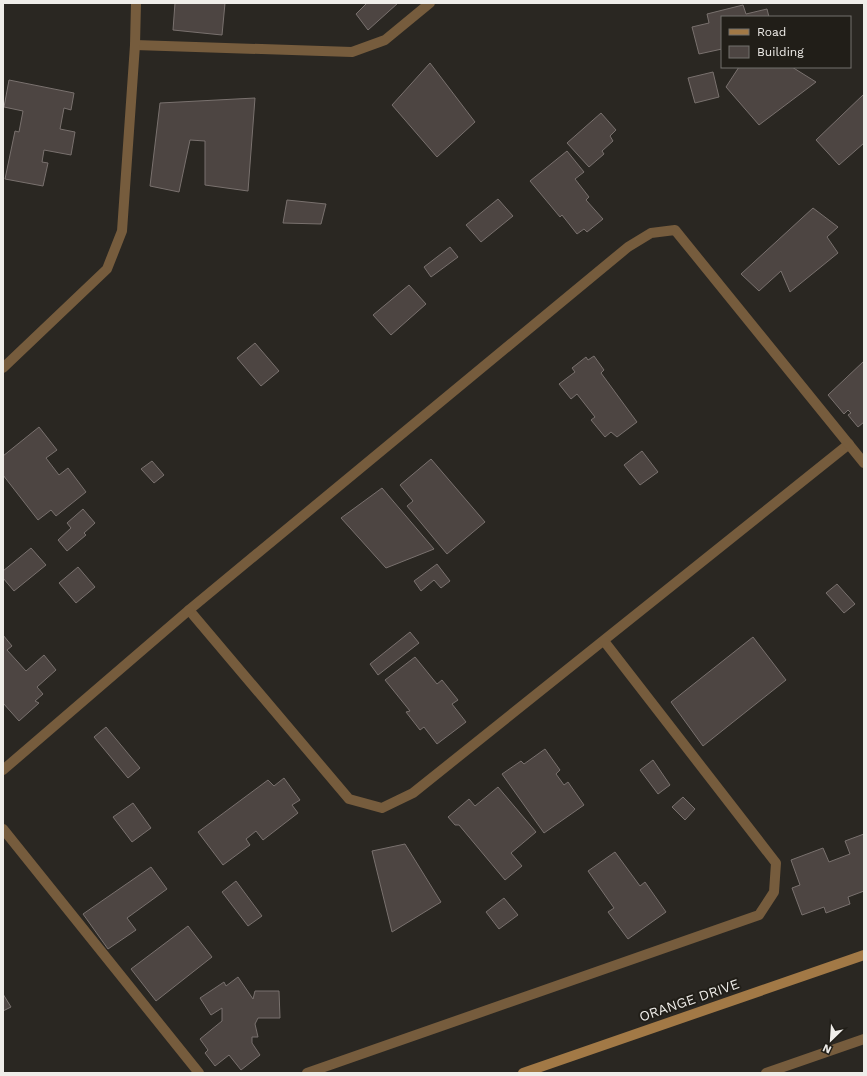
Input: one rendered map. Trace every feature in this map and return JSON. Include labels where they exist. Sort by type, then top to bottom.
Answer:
[{"type":"street","points":[[3,368],[107,269],[122,232],[135,45],[136,3]]},
{"type":"street","points":[[135,45],[352,52],[385,40],[430,3]]},
{"type":"street","points":[[3,770],[189,610],[628,247],[651,233],[675,230],[864,463]]},
{"type":"street","points":[[189,610],[349,799],[382,808],[413,794],[848,444]]},
{"type":"street","points":[[307,1073],[759,915],[774,892],[776,863],[604,641]]},
{"type":"street","points":[[3,829],[199,1073]]},
{"type":"street","name":"ORANGE DRIVE","points":[[523,1073],[864,955]]},
{"type":"street","points":[[766,1073],[864,1040]]},
{"type":"building","points":[[175,3],[225,3],[222,35],[173,30]]},
{"type":"building","points":[[367,3],[398,3],[368,30],[356,14]]},
{"type":"building","points":[[743,5],[746,14],[767,9],[769,16],[721,16],[721,49],[699,54],[692,27],[709,23],[707,14]]},
{"type":"building","points":[[430,63],[475,122],[437,157],[392,105]]},
{"type":"building","points":[[738,68],[794,68],[816,82],[759,125],[726,87]]},
{"type":"building","points":[[713,72],[719,97],[695,103],[688,78]]},
{"type":"building","points":[[9,80],[74,93],[71,110],[64,108],[60,129],[75,132],[71,155],[44,150],[42,162],[48,163],[43,186],[5,179],[15,131],[19,132],[23,111],[4,107]]},
{"type":"building","points":[[864,94],[864,143],[839,165],[816,140]]},
{"type":"building","points":[[255,98],[248,191],[205,185],[205,141],[190,140],[179,192],[150,186],[160,103]]},
{"type":"building","points":[[601,113],[616,130],[610,136],[613,141],[602,151],[604,154],[589,167],[567,143]]},
{"type":"building","points":[[567,151],[584,172],[575,179],[589,197],[586,200],[603,219],[587,232],[584,229],[577,234],[562,215],[560,217],[530,181]]},
{"type":"building","points":[[498,199],[513,216],[481,242],[466,225]]},
{"type":"building","points":[[287,200],[326,204],[321,224],[283,223]]},
{"type":"building","points":[[813,208],[838,227],[827,237],[838,253],[790,292],[781,271],[759,291],[741,274]]},
{"type":"building","points":[[450,247],[458,257],[431,277],[424,267]]},
{"type":"building","points":[[409,285],[426,304],[391,335],[373,315]]},
{"type":"building","points":[[255,343],[279,371],[261,386],[237,358]]},
{"type":"building","points":[[594,356],[604,370],[601,373],[637,422],[617,437],[611,432],[605,437],[591,420],[595,417],[577,394],[571,399],[559,384],[575,372],[572,368],[586,357],[588,360]]},
{"type":"building","points":[[864,361],[864,422],[858,427],[848,415],[851,413],[848,410],[844,414],[828,395]]},
{"type":"building","points":[[39,427],[57,450],[46,458],[59,475],[68,468],[86,492],[56,516],[51,510],[38,520],[3,475],[3,456]]},
{"type":"building","points":[[642,451],[658,472],[640,485],[624,465]]},
{"type":"building","points":[[431,459],[485,522],[447,554],[407,506],[413,501],[400,485]]},
{"type":"building","points":[[152,461],[164,475],[154,483],[141,469]]},
{"type":"building","points":[[382,488],[434,549],[386,568],[341,518]]},
{"type":"building","points":[[83,509],[95,523],[84,533],[86,535],[67,551],[58,540],[71,528],[67,523]]},
{"type":"building","points":[[31,548],[46,565],[14,591],[3,578],[3,571]]},
{"type":"building","points":[[437,564],[450,581],[441,588],[434,580],[421,591],[414,581]]},
{"type":"building","points":[[78,567],[95,587],[76,603],[59,583]]},
{"type":"building","points":[[837,584],[855,604],[844,613],[826,593]]},
{"type":"building","points":[[410,632],[419,643],[378,675],[370,664]]},
{"type":"building","points":[[3,635],[12,646],[7,650],[26,671],[44,655],[56,670],[37,687],[43,694],[35,701],[39,703],[19,721],[3,703]]},
{"type":"building","points":[[753,637],[786,680],[703,746],[671,702]]},
{"type":"building","points":[[415,657],[437,684],[442,680],[458,700],[452,704],[466,722],[437,744],[424,727],[420,730],[406,712],[410,711],[385,680]]},
{"type":"building","points":[[106,727],[140,768],[128,778],[94,737]]},
{"type":"building","points":[[545,749],[560,770],[556,774],[564,785],[568,782],[584,805],[544,833],[502,774],[521,761],[524,764]]},
{"type":"building","points":[[653,760],[670,785],[658,794],[640,770]]},
{"type":"building","points":[[284,778],[300,800],[292,805],[298,813],[263,840],[256,831],[246,839],[250,845],[223,865],[198,832],[268,780],[274,786]]},
{"type":"building","points":[[498,787],[536,832],[511,853],[522,866],[505,880],[459,825],[455,825],[448,817],[469,799],[475,806]]},
{"type":"building","points":[[683,797],[695,809],[685,820],[672,807]]},
{"type":"building","points":[[133,803],[151,828],[132,842],[113,817]]},
{"type":"building","points":[[864,834],[864,891],[848,897],[850,904],[826,913],[824,907],[802,915],[792,888],[800,885],[791,860],[823,848],[829,862],[850,854],[845,841]]},
{"type":"building","points":[[405,844],[441,902],[392,932],[372,851]]},
{"type":"building","points":[[615,852],[640,886],[645,882],[666,912],[628,939],[608,912],[614,908],[588,871]]},
{"type":"building","points":[[151,867],[167,889],[127,918],[136,930],[108,949],[83,914]]},
{"type":"building","points":[[236,881],[262,916],[248,926],[222,892]]},
{"type":"building","points":[[504,898],[518,915],[499,929],[486,912]]},
{"type":"building","points":[[188,926],[212,957],[156,1001],[131,969]]},
{"type":"building","points":[[238,977],[253,999],[255,991],[279,991],[280,1018],[258,1018],[255,1024],[258,1037],[252,1037],[252,1043],[260,1055],[241,1070],[229,1055],[215,1066],[205,1053],[208,1050],[200,1039],[222,1021],[222,1008],[211,1015],[200,998],[224,982],[226,986]]},
{"type":"building","points":[[3,994],[11,1007],[3,1011]]}]
